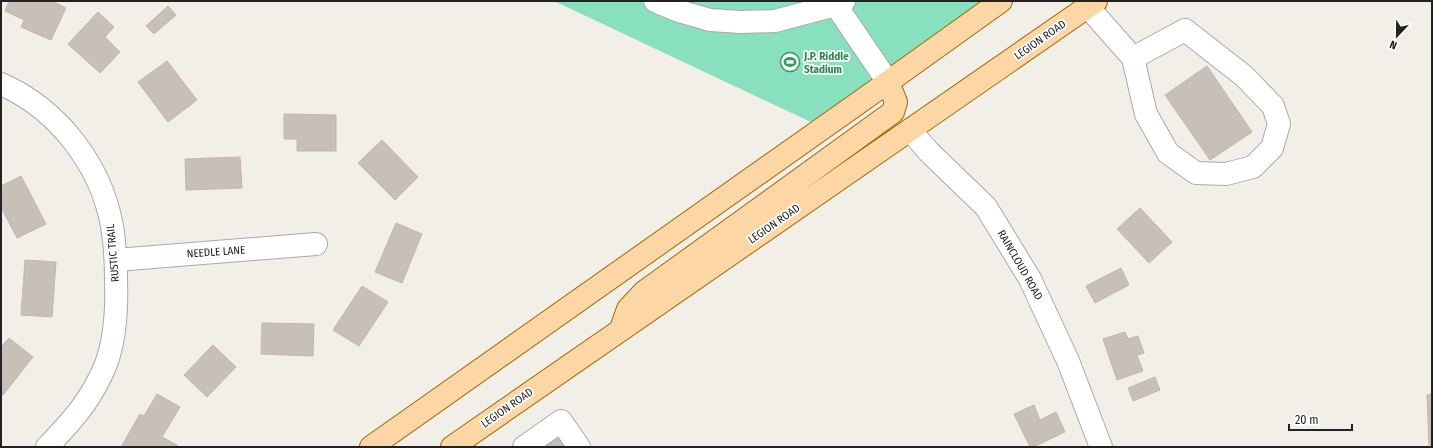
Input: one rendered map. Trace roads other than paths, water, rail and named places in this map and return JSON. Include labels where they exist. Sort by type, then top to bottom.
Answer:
[{"type":"main road","points":[[371,447],[1001,1]]},
{"type":"main road","name":"LEGION ROAD","points":[[452,447],[1092,4]]},
{"type":"main road","points":[[620,331],[628,309],[644,292],[893,112],[896,102],[888,82]]},
{"type":"main road","points":[[397,447],[408,439],[426,408]]},
{"type":"street","points":[[655,1],[679,11],[710,20],[740,22],[775,21],[837,2],[888,82]]},
{"type":"street","points":[[1092,4],[1133,58],[1146,114],[1168,153],[1196,173],[1226,174],[1252,167],[1272,148],[1279,124],[1273,106],[1244,76],[1185,30],[1133,58]]},
{"type":"street","name":"RUSTIC TRAIL","points":[[1,84],[14,90],[46,112],[69,136],[89,163],[103,193],[112,225],[116,260],[117,302],[114,331],[106,363],[92,393],[75,417],[47,447]]},
{"type":"street","name":"RAINCLOUD ROAD","points":[[910,130],[929,152],[986,207],[1030,279],[1068,361],[1101,447]]},
{"type":"street","name":"NEEDLE LANE","points":[[116,260],[316,244]]},
{"type":"street","points":[[524,447],[561,421],[579,447]]},
{"type":"place","name":"J.P. Riddle Stadium","points":[[790,62]]}]
